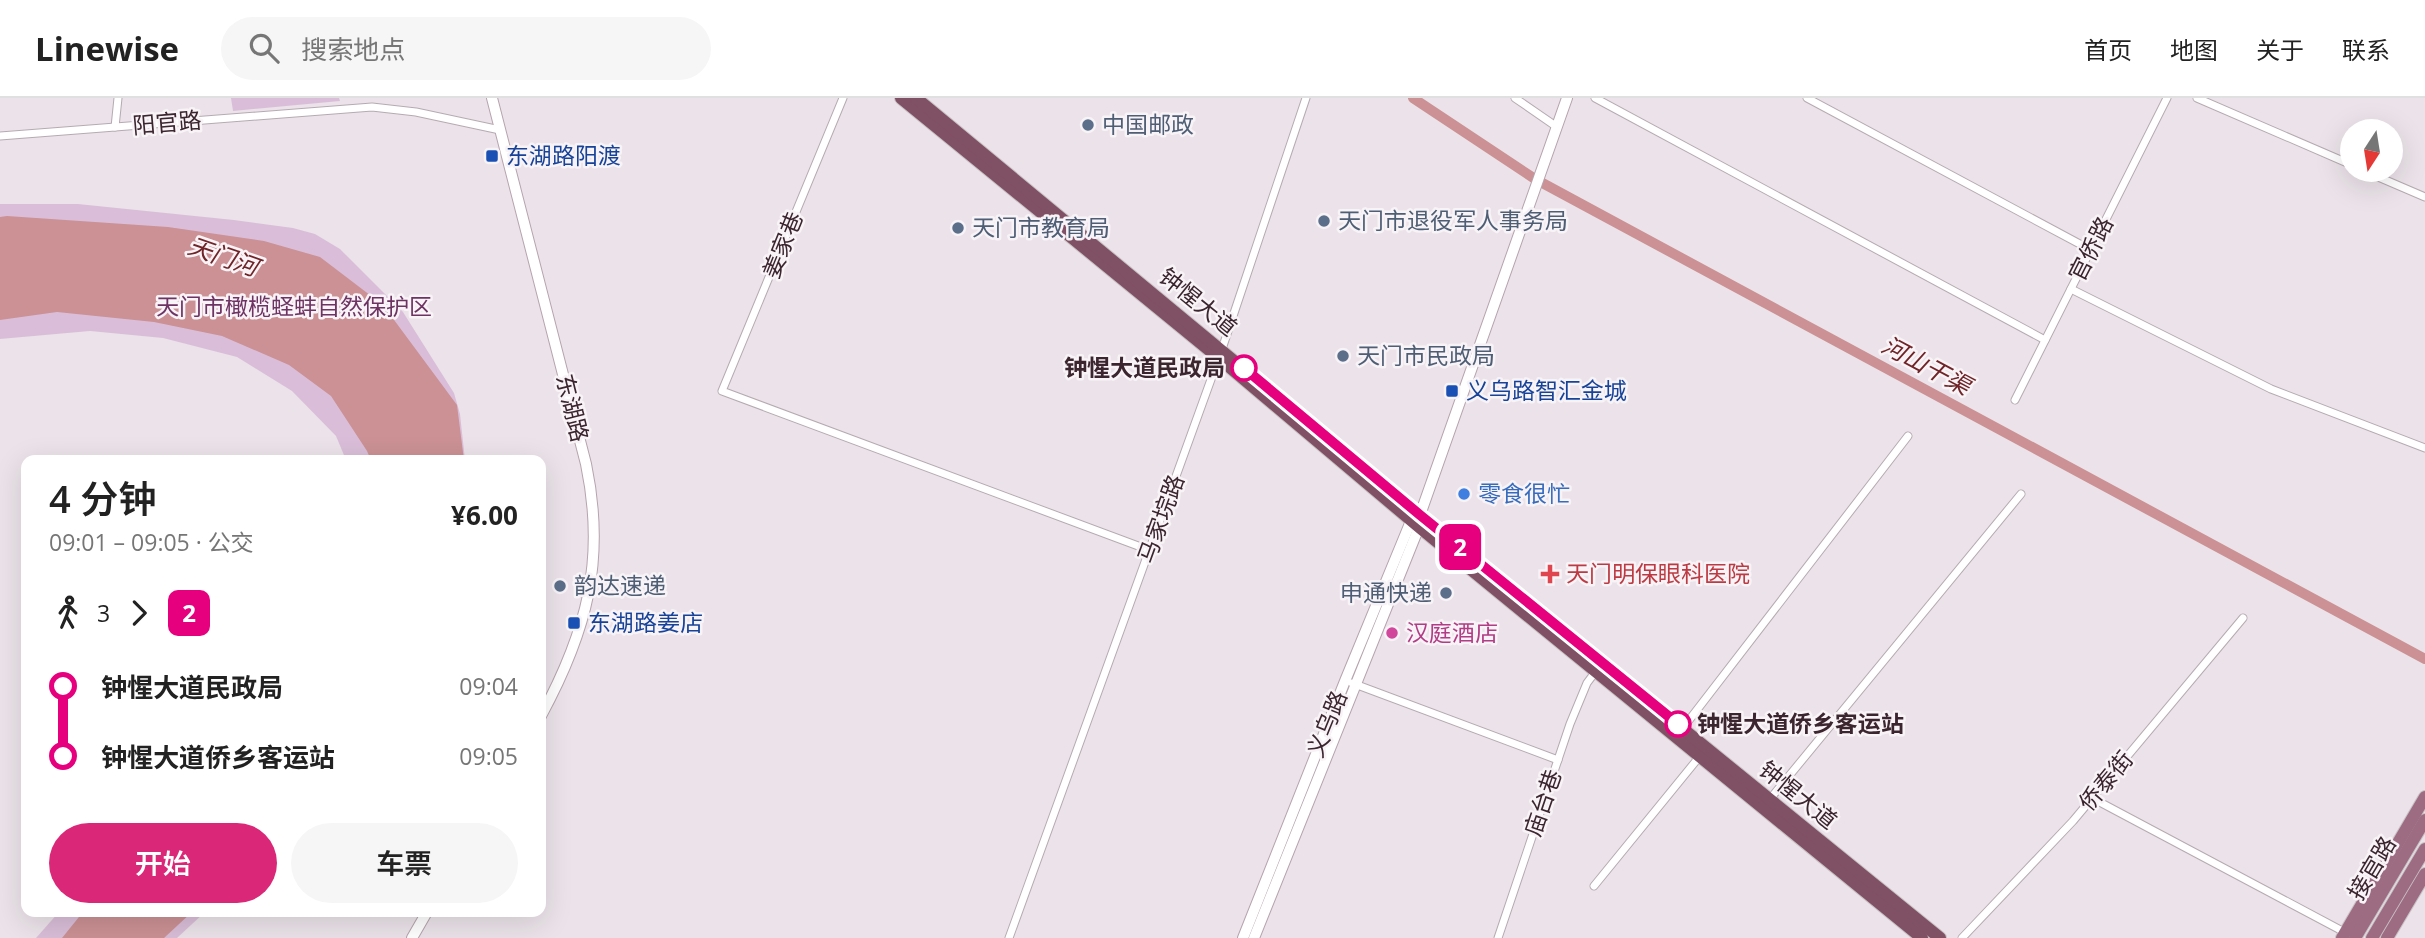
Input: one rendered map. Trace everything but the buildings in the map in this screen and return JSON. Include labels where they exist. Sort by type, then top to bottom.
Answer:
[{"type":"highway","points":[[889,98],[952,145]]},
{"type":"highway","name":"钟惺大道","points":[[901,98],[952,145],[1099,254],[1221,354],[1417,521],[1685,725],[1940,938]]},
{"type":"highway","name":"钟惺大道","points":[[916,98],[997,159],[1099,254]]},
{"type":"highway","points":[[928,98],[997,159]]},
{"type":"highway","name":"钟惺大道","points":[[1483,572],[1594,673],[1922,938]]},
{"type":"highway","points":[[1698,758],[1911,938]]},
{"type":"highway","points":[[1772,796],[1951,938]]},
{"type":"main road","name":"东湖路","points":[[485,98],[497,129],[583,451],[593,508],[593,563],[583,616],[570,658],[546,706]]},
{"type":"main road","name":"东湖路","points":[[492,98],[497,129],[574,439],[587,508],[588,562],[579,615],[566,656],[546,694]]},
{"type":"main road","name":"义乌路","points":[[1243,938],[1417,521],[1567,98]]},
{"type":"main road","name":"义乌路","points":[[1254,938],[1350,682]]},
{"type":"main road","points":[[2351,937],[2425,797]]},
{"type":"main road","name":"接官路","points":[[2351,937],[2425,820]]},
{"type":"main road","name":"接官路","points":[[2372,938],[2425,849]]},
{"type":"main road","points":[[2387,938],[2425,874]]},
{"type":"main road","points":[[412,938],[424,917]]},
{"type":"main road","points":[[420,938],[431,917]]},
{"type":"street","points":[[115,127],[118,98]]},
{"type":"street","name":"姜家巷","points":[[843,98],[722,391],[1149,550]]},
{"type":"street","name":"马家垸路","points":[[1009,938],[1221,354],[1306,98]]},
{"type":"street","points":[[1515,98],[1557,127]]},
{"type":"street","points":[[1595,98],[2045,340]]},
{"type":"street","points":[[1807,98],[2091,250]]},
{"type":"street","name":"官侨路","points":[[2015,400],[2167,98]]},
{"type":"street","points":[[2197,98],[2340,160]]},
{"type":"street","name":"阳官路","points":[[0,136],[372,107],[416,112],[497,129]]},
{"type":"street","points":[[2390,182],[2425,197]]},
{"type":"street","points":[[2071,289],[2271,389],[2425,448]]},
{"type":"street","points":[[1685,725],[1908,436]]},
{"type":"street","points":[[1772,796],[2021,494]]},
{"type":"street","name":"侨泰街","points":[[1962,938],[2092,798],[2243,618]]},
{"type":"street","name":"庙台巷","points":[[1498,938],[1577,705],[1594,673]]},
{"type":"street","points":[[1350,682],[1558,760]]},
{"type":"street","points":[[1594,886],[1698,758]]},
{"type":"street","points":[[2092,798],[2351,937]]},
{"type":"green space","points":[[231,98],[339,98],[340,101],[233,111]]},
{"type":"green space","name":"天门市橄榄蛏蚌自然保护区","points":[[0,204],[78,204],[293,228],[315,234],[340,249],[403,312],[454,393],[460,414],[464,455],[344,455],[336,436],[292,391],[237,357],[163,338],[90,331],[0,339]]},
{"type":"green space","points":[[55,917],[200,917],[177,938],[36,938]]},
{"type":"water","name":"天门市橄榄蛏蚌自然保护区","points":[[0,217],[168,227],[264,241],[320,257],[383,305],[457,405],[463,455],[369,455],[331,396],[289,365],[222,336],[154,322],[57,312],[0,320]]},
{"type":"water","points":[[79,917],[187,917],[164,938],[62,938]]},
{"type":"waterway","name":"河山干渠","points":[[1413,98],[1535,179],[2425,659]]},
{"type":"bus line","name":"2","points":[[1244,368],[1678,724]]},
{"type":"place","name":"中国邮政","points":[[1088,125]]},
{"type":"place","name":"东湖路阳渡","points":[[492,156]]},
{"type":"place","name":"天门市退役军人事务局","points":[[1324,221]]},
{"type":"place","name":"天门市教育局","points":[[958,228]]},
{"type":"place","name":"天门市民政局","points":[[1343,356]]},
{"type":"place","name":"钟惺大道民政局","points":[[1244,368]]},
{"type":"place","name":"义乌路智汇金城","points":[[1452,391]]},
{"type":"place","name":"零食很忙","points":[[1464,494]]},
{"type":"place","name":"天门明保眼科医院","points":[[1550,574]]},
{"type":"place","name":"韵达速递","points":[[560,586]]},
{"type":"place","name":"申通快递","points":[[1446,593]]},
{"type":"place","name":"东湖路姜店","points":[[574,623]]},
{"type":"place","name":"汉庭酒店","points":[[1392,633]]},
{"type":"place","name":"钟惺大道侨乡客运站","points":[[1678,724]]},
{"type":"water label","name":"天门河","points":[[223,257]]}]
